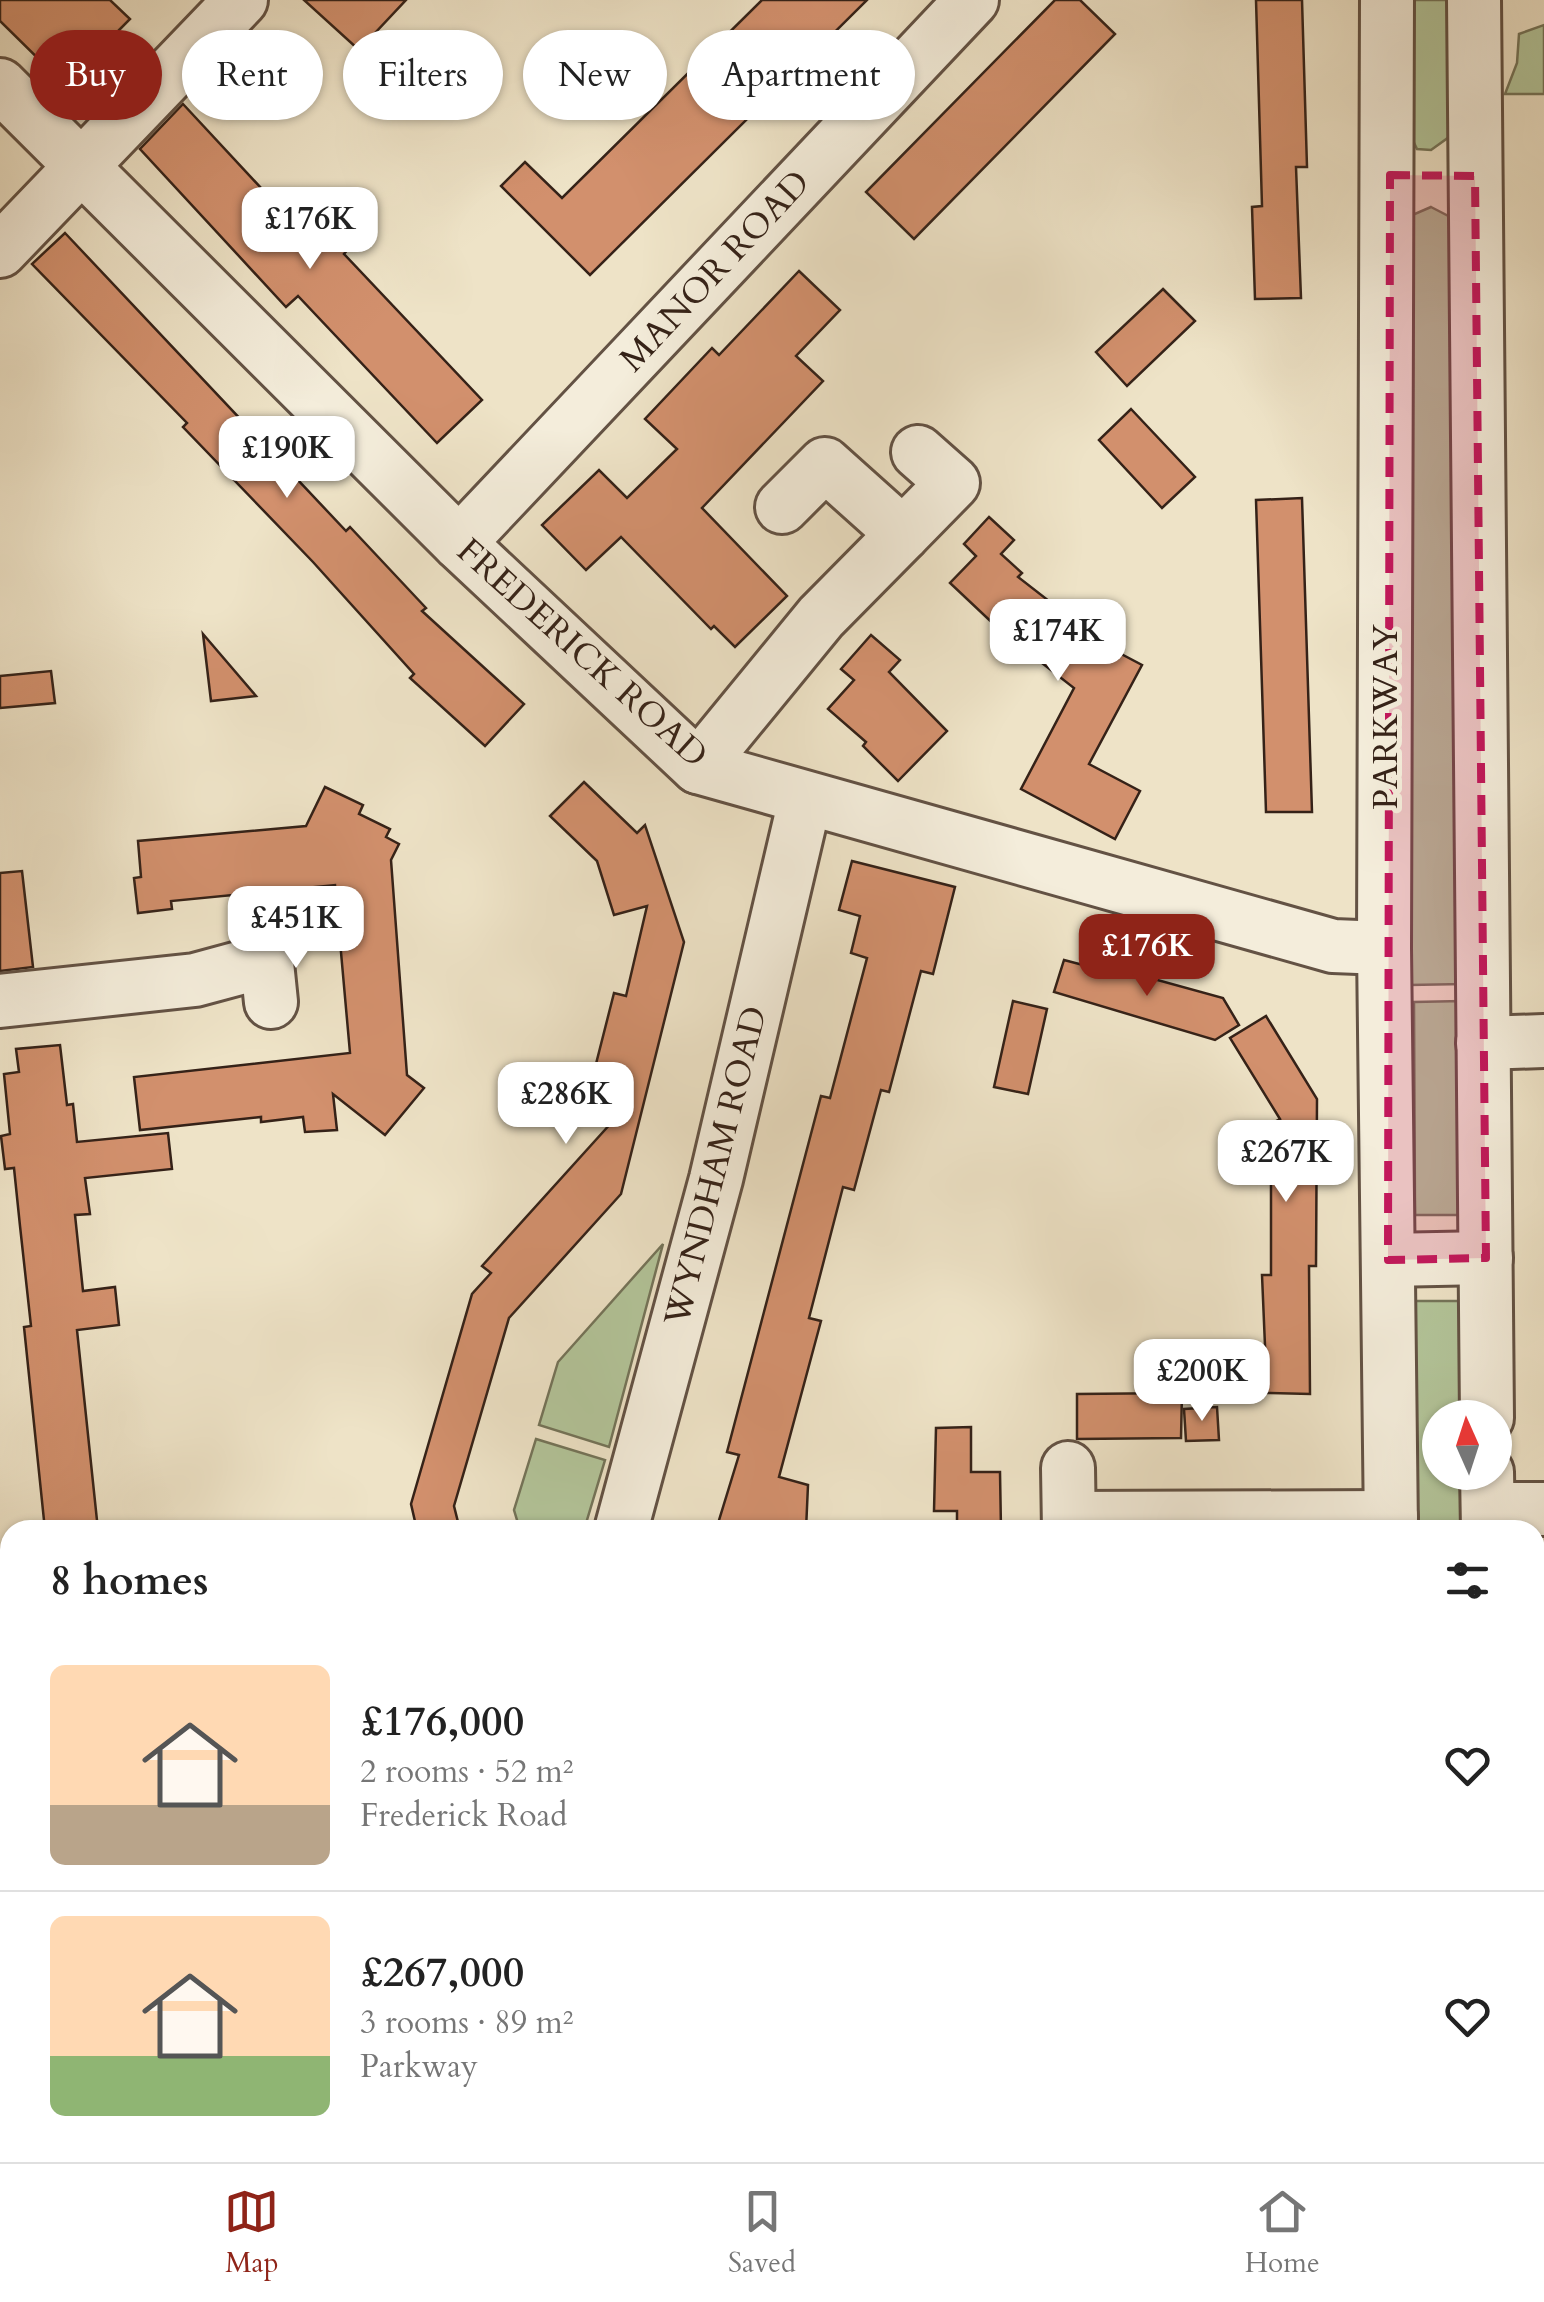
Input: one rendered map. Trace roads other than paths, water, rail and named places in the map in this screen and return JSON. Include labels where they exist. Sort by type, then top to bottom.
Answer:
[{"type":"street","points":[[0,250],[241,0]]},
{"type":"street","name":"MANOR ROAD","points":[[459,543],[972,0]]},
{"type":"street","name":"PARKWAY","points":[[1387,0],[1390,175],[1384,948],[1391,1520]]},
{"type":"street","points":[[1474,0],[1487,1400]]},
{"type":"street","name":"FREDERICK ROAD","points":[[0,86],[459,543],[698,767],[1333,946],[1384,948]]},
{"type":"street","points":[[1390,175],[1475,176]]},
{"type":"street","points":[[782,507],[825,464],[903,534]]},
{"type":"street","points":[[698,767],[822,617],[953,481]]},
{"type":"street","name":"WYNDHAM ROAD","points":[[624,1520],[716,1180],[805,800]]},
{"type":"street","points":[[0,1001],[195,980],[266,962]]},
{"type":"street","points":[[1483,1043],[1544,1041]]},
{"type":"street","points":[[1388,1260],[1486,1258]]},
{"type":"street","points":[[1488,1504],[1544,1509]]},
{"type":"street","points":[[1069,1505],[1337,1520]]}]
